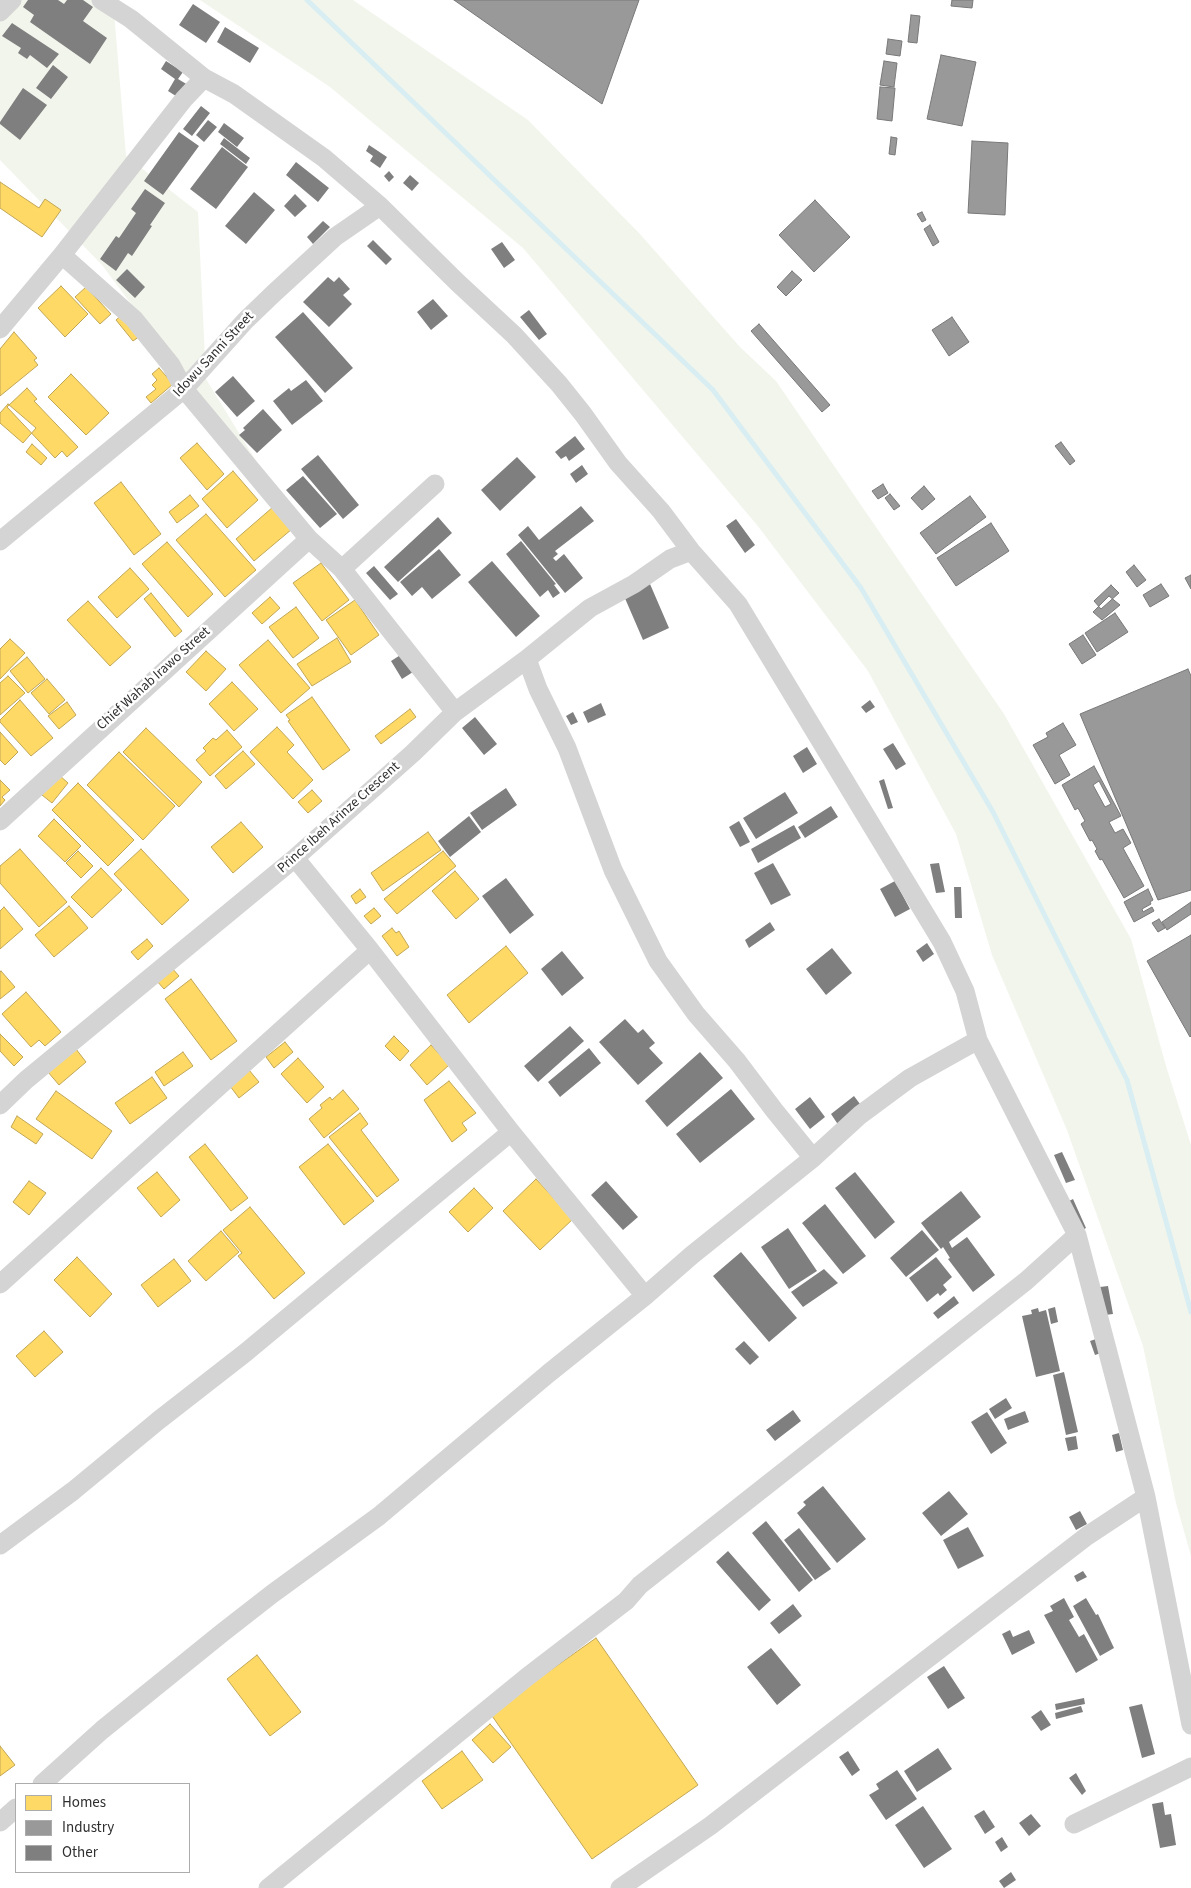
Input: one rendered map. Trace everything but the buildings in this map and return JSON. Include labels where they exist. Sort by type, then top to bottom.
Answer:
[{"type":"street","points":[[0,12],[12,0]]},
{"type":"street","points":[[102,0],[131,19],[204,78],[234,94],[324,158],[380,206],[514,335],[559,384],[618,463],[662,510],[691,551],[738,604],[942,942],[965,991],[978,1040],[1077,1235],[1146,1497],[1191,1725]]},
{"type":"street","points":[[0,329],[62,255],[184,99],[204,78]]},
{"type":"street","name":"Idowu Sanni Street","points":[[0,541],[184,389],[245,321],[273,294],[335,237],[380,206]]},
{"type":"street","points":[[62,255],[134,319],[171,365],[184,389],[309,539],[342,569],[455,712]]},
{"type":"street","points":[[342,569],[435,484]]},
{"type":"street","name":"Chief Wahab Irawo Street","points":[[0,821],[309,539]]},
{"type":"street","name":"Prince Ibeh Arinze Crescent","points":[[0,1105],[26,1080],[295,858],[413,753],[455,712],[527,659],[590,608],[634,584],[670,559],[691,551]]},
{"type":"street","points":[[527,659],[538,689],[567,748],[613,870],[658,961],[696,1014],[737,1061],[813,1158]]},
{"type":"street","points":[[295,858],[370,950],[511,1132],[646,1296]]},
{"type":"street","points":[[0,1284],[370,950]]},
{"type":"street","points":[[43,1783],[102,1730],[272,1594],[379,1516],[549,1373],[646,1296],[692,1255],[813,1158],[860,1116],[910,1078],[978,1040]]},
{"type":"street","points":[[0,1545],[73,1490],[246,1353],[511,1132]]},
{"type":"street","points":[[268,1888],[527,1677],[626,1602],[640,1585],[1026,1281],[1077,1235]]},
{"type":"street","points":[[620,1888],[710,1826],[1087,1536],[1146,1497]]},
{"type":"street","points":[[1074,1824],[1191,1767]]},
{"type":"street","points":[[0,1822],[15,1809]]},
{"type":"shaded area","points":[[0,0],[113,0],[126,156],[198,212],[206,379],[289,515],[102,265],[0,160]]},
{"type":"shaded area","points":[[200,0],[353,0],[528,120],[639,233],[740,347],[776,381],[1004,714],[1131,939],[1166,1066],[1191,1145],[1191,1556],[1176,1503],[1143,1346],[1067,1130],[992,955],[956,834],[868,671],[757,525],[523,248],[330,87]]},
{"type":"waterway","points":[[307,0],[713,390],[861,588],[993,812],[1127,1080],[1191,1312]]}]
